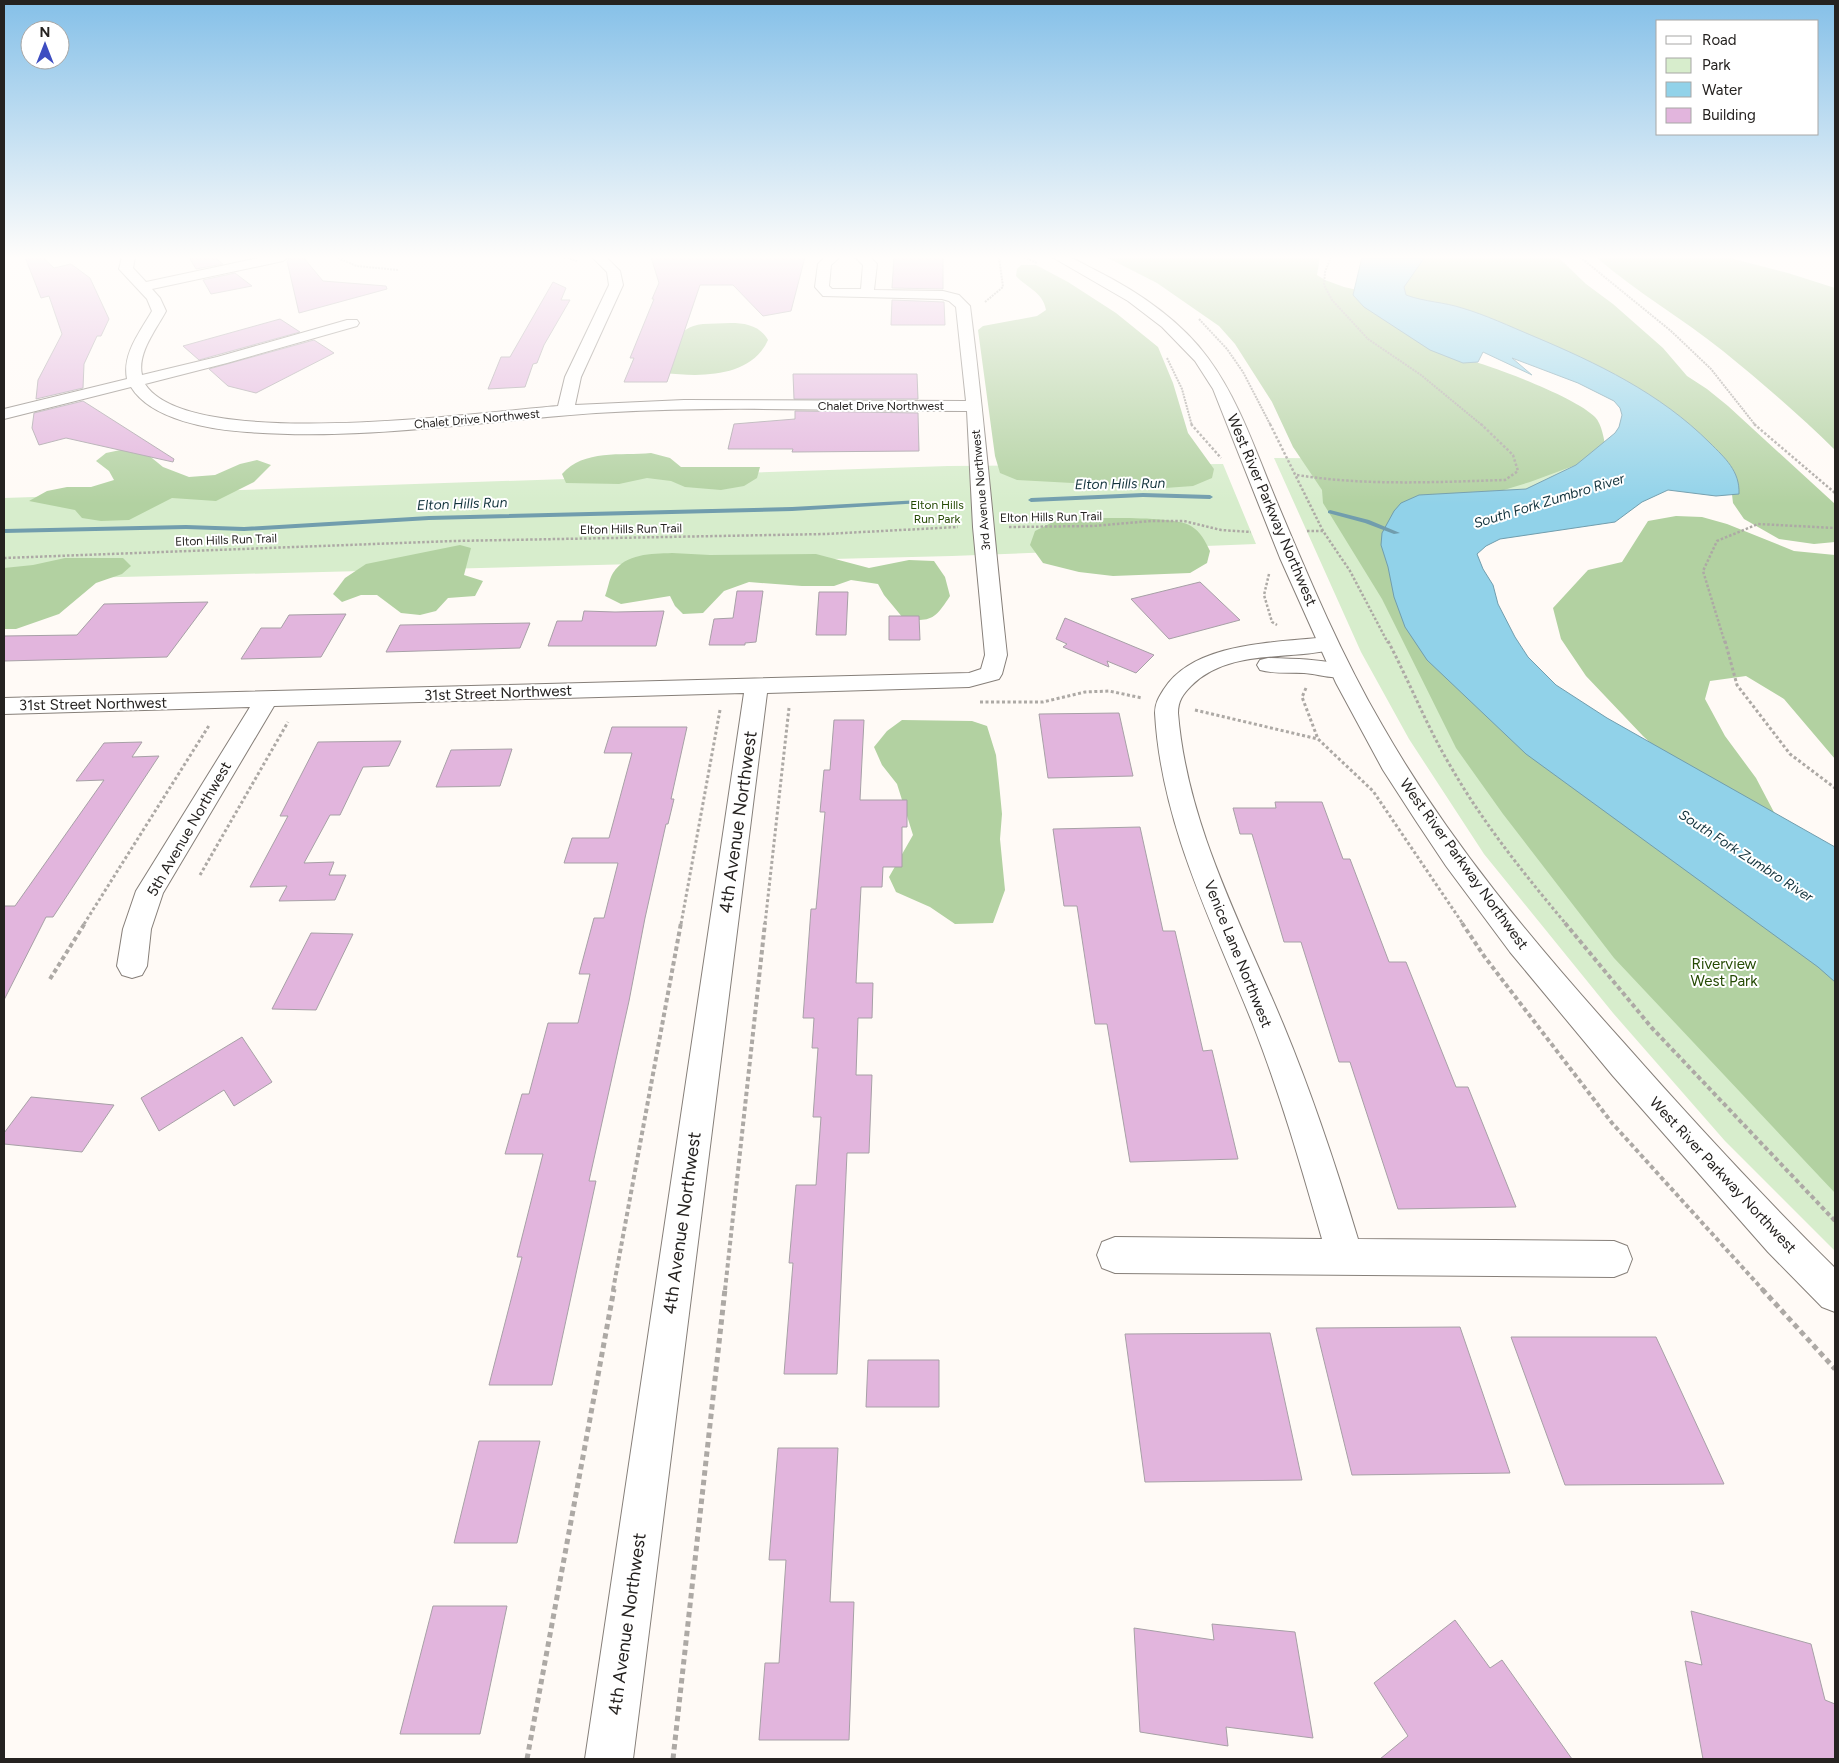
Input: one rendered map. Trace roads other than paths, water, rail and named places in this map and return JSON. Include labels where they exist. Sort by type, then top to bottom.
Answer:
[{"type":"street","points":[[137,382],[134,373],[138,346],[142,339]]},
{"type":"street","points":[[4,414],[137,382],[297,339]]},
{"type":"street","points":[[565,412],[573,377],[591,339]]},
{"type":"street","name":"3rd Avenue Northwest","points":[[967,339],[996,655],[990,674]]},
{"type":"street","name":"West River Parkway Northwest","points":[[1182,339],[1221,389],[1327,644],[1340,671],[1412,797],[1548,980],[1665,1113],[1835,1294]]},
{"type":"street","name":"Chalet Drive Northwest","points":[[137,382],[141,390],[165,408],[188,417],[260,428],[352,428],[680,405],[974,406]]},
{"type":"street","name":"Venice Lane Northwest","points":[[1327,644],[1238,654],[1192,672],[1177,687],[1168,704],[1172,753],[1185,818],[1232,940],[1289,1078],[1310,1137],[1345,1256]]},
{"type":"street","name":"Venice Lane Northwest","points":[[1209,665],[1306,666],[1340,671]]},
{"type":"street","name":"31st Street Northwest","points":[[4,706],[756,687],[969,680],[990,674]]},
{"type":"street","name":"4th Avenue Northwest","points":[[608,1759],[756,687]]},
{"type":"street","name":"5th Avenue Northwest","points":[[132,966],[136,929],[150,891],[266,700]]},
{"type":"street","points":[[1116,1255],[1614,1259]]},
{"type":"water","name":"South Fork Zumbro River","points":[[1414,339],[1541,339],[1581,357],[1649,394],[1691,425],[1721,454],[1734,472],[1739,486],[1739,494],[1716,496],[1668,490],[1642,502],[1615,522],[1500,539],[1486,546],[1477,554],[1483,569],[1493,585],[1498,604],[1515,637],[1528,657],[1556,685],[1607,718],[1835,847],[1835,982],[1818,967],[1526,754],[1427,660],[1405,627],[1394,597],[1381,545],[1382,533],[1394,511],[1401,503],[1419,495],[1526,489],[1576,465],[1615,433],[1619,427],[1622,415],[1620,408],[1614,401],[1578,383],[1512,358],[1532,375],[1483,352],[1478,362],[1463,363],[1430,350]]},
{"type":"waterway","name":"Elton Hills Run","points":[[1031,500],[1143,495],[1210,497]]},
{"type":"waterway","name":"Elton Hills Run","points":[[4,531],[186,527],[244,529],[429,518],[792,509],[920,502]]},
{"type":"waterway","name":"Elton Hills Run","points":[[1330,512],[1367,521],[1396,533]]},
{"type":"park label","name":"Elton Hills Run Park","points":[[937,512]]},
{"type":"park label","name":"Riverview West Park","points":[[1724,972]]}]
